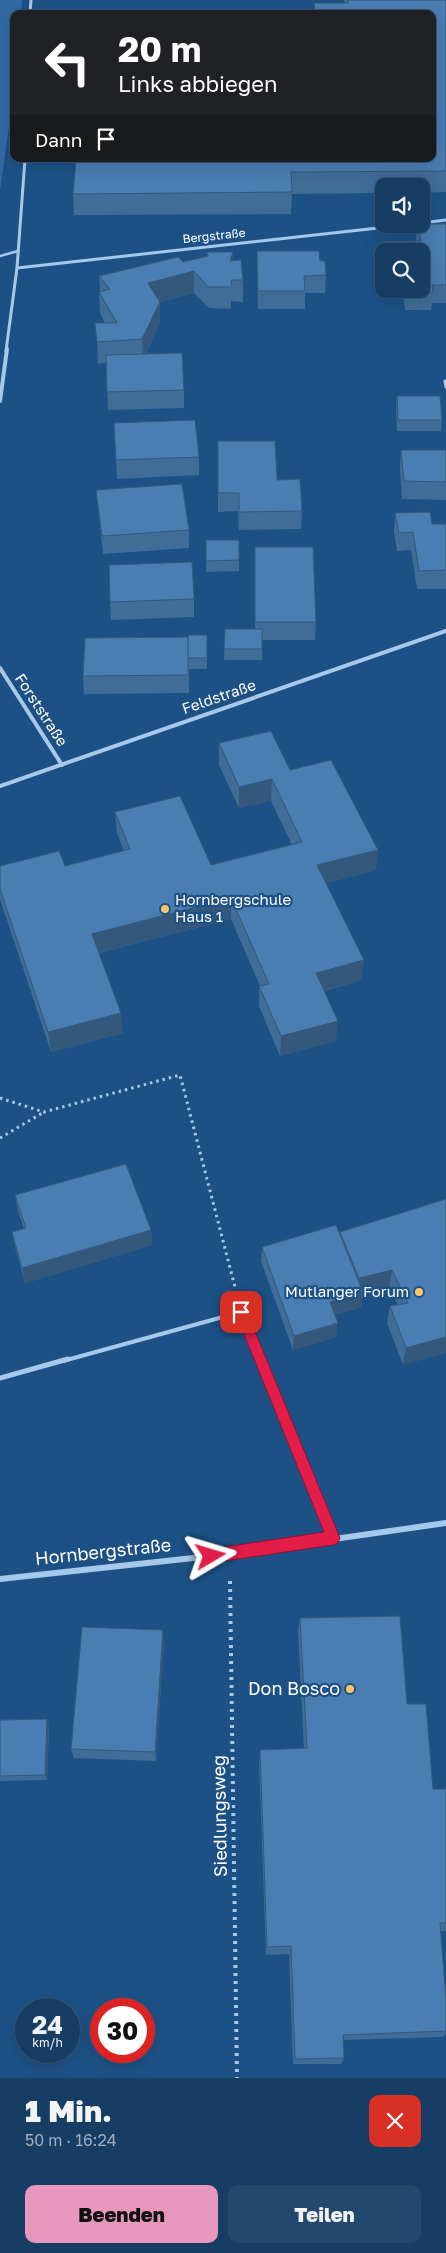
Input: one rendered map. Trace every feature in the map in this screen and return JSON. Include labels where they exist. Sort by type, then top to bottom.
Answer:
[{"type":"street","points":[[0,401],[17,268],[24,162]]},
{"type":"street","points":[[430,222],[446,220]]},
{"type":"street","name":"Bergstraße","points":[[17,268],[375,228]]},
{"type":"street","name":"Feldstraße","points":[[0,786],[446,631]]},
{"type":"street","name":"Forststraße","points":[[0,668],[62,765]]},
{"type":"street","name":"Hornbergstraße","points":[[0,1578],[230,1554],[446,1523]]},
{"type":"lane","points":[[0,256],[18,251]]},
{"type":"lane","points":[[445,381],[446,387]]},
{"type":"lane","points":[[0,1378],[241,1312],[333,1538]]},
{"type":"path","points":[[0,1138],[44,1112],[180,1075],[241,1312]]},
{"type":"path","points":[[0,1098],[44,1112]]},
{"type":"path","name":"Siedlungsweg","points":[[230,1554],[237,2078]]},
{"type":"shaded area","points":[[0,0],[22,0],[21,10],[10,10],[10,119],[0,190]]},
{"type":"building","points":[[348,0],[446,0],[446,171],[291,172],[292,192],[73,194],[76,162],[436,162],[436,10],[315,10],[314,3],[348,3]]},
{"type":"building","points":[[430,224],[446,224],[446,285],[432,285],[433,292],[430,292],[430,243],[382,242],[421,241],[419,233],[430,233]]},
{"type":"building","points":[[257,251],[319,251],[320,261],[325,261],[326,275],[304,276],[305,291],[258,291]]},
{"type":"building","points":[[207,252],[233,252],[230,261],[241,260],[243,280],[231,280],[232,287],[208,287],[194,271],[148,283],[160,302],[142,339],[97,342],[95,323],[117,323],[99,292],[110,289],[99,276],[178,257],[183,262],[208,256]]},
{"type":"building","points":[[182,353],[184,390],[107,392],[106,355]]},
{"type":"building","points":[[397,396],[440,396],[442,420],[398,420]]},
{"type":"building","points":[[195,420],[199,457],[116,460],[114,423]]},
{"type":"building","points":[[218,441],[275,441],[277,480],[300,479],[302,511],[239,512],[239,493],[218,493]]},
{"type":"building","points":[[401,450],[446,450],[446,482],[404,481]]},
{"type":"building","points":[[182,484],[189,530],[102,536],[96,490]]},
{"type":"building","points":[[430,512],[432,524],[446,524],[446,570],[419,571],[413,532],[399,533],[395,513]]},
{"type":"building","points":[[206,540],[239,540],[239,560],[206,561]]},
{"type":"building","points":[[255,547],[313,547],[316,622],[255,622]]},
{"type":"building","points":[[192,562],[194,599],[110,602],[109,565]]},
{"type":"building","points":[[225,629],[262,629],[262,649],[224,649]]},
{"type":"building","points":[[188,635],[207,635],[207,658],[188,658]]},
{"type":"building","points":[[188,637],[188,675],[83,676],[85,638]]},
{"type":"building","name":"Hornbergschule Haus 1","points":[[271,731],[290,770],[331,760],[378,850],[317,865],[364,960],[316,973],[338,1021],[281,1036],[259,986],[269,984],[231,898],[92,934],[121,1013],[48,1032],[0,889],[0,866],[59,851],[65,866],[130,849],[115,812],[180,796],[211,865],[302,842],[272,779],[239,787],[219,743]]},
{"type":"building","points":[[126,1164],[151,1230],[22,1268],[12,1232],[26,1228],[15,1195]]},
{"type":"building","name":"Mutlanger Forum","points":[[446,1199],[446,1337],[406,1348],[390,1306],[408,1303],[392,1270],[359,1278],[340,1232]]},
{"type":"building","points":[[336,1225],[363,1292],[330,1302],[338,1323],[294,1336],[262,1247]]},
{"type":"building","points":[[400,1616],[407,1704],[426,1704],[433,1789],[446,1789],[446,1923],[440,1923],[446,1999],[446,2031],[343,2035],[344,2058],[295,2059],[291,1946],[267,1947],[260,1750],[307,1748],[300,1618]]},
{"type":"building","points":[[82,1627],[163,1630],[155,1752],[71,1749]]},
{"type":"building","points":[[47,1719],[45,1775],[0,1776],[0,1720]]},
{"type":"place","name":"Hornbergschule Haus 1","points":[[165,909]]},
{"type":"place","name":"Mutlanger Forum","points":[[419,1292]]},
{"type":"place","name":"Don Bosco","points":[[350,1689]]},
{"type":"route","points":[[211,1556],[333,1538],[241,1312]]}]
